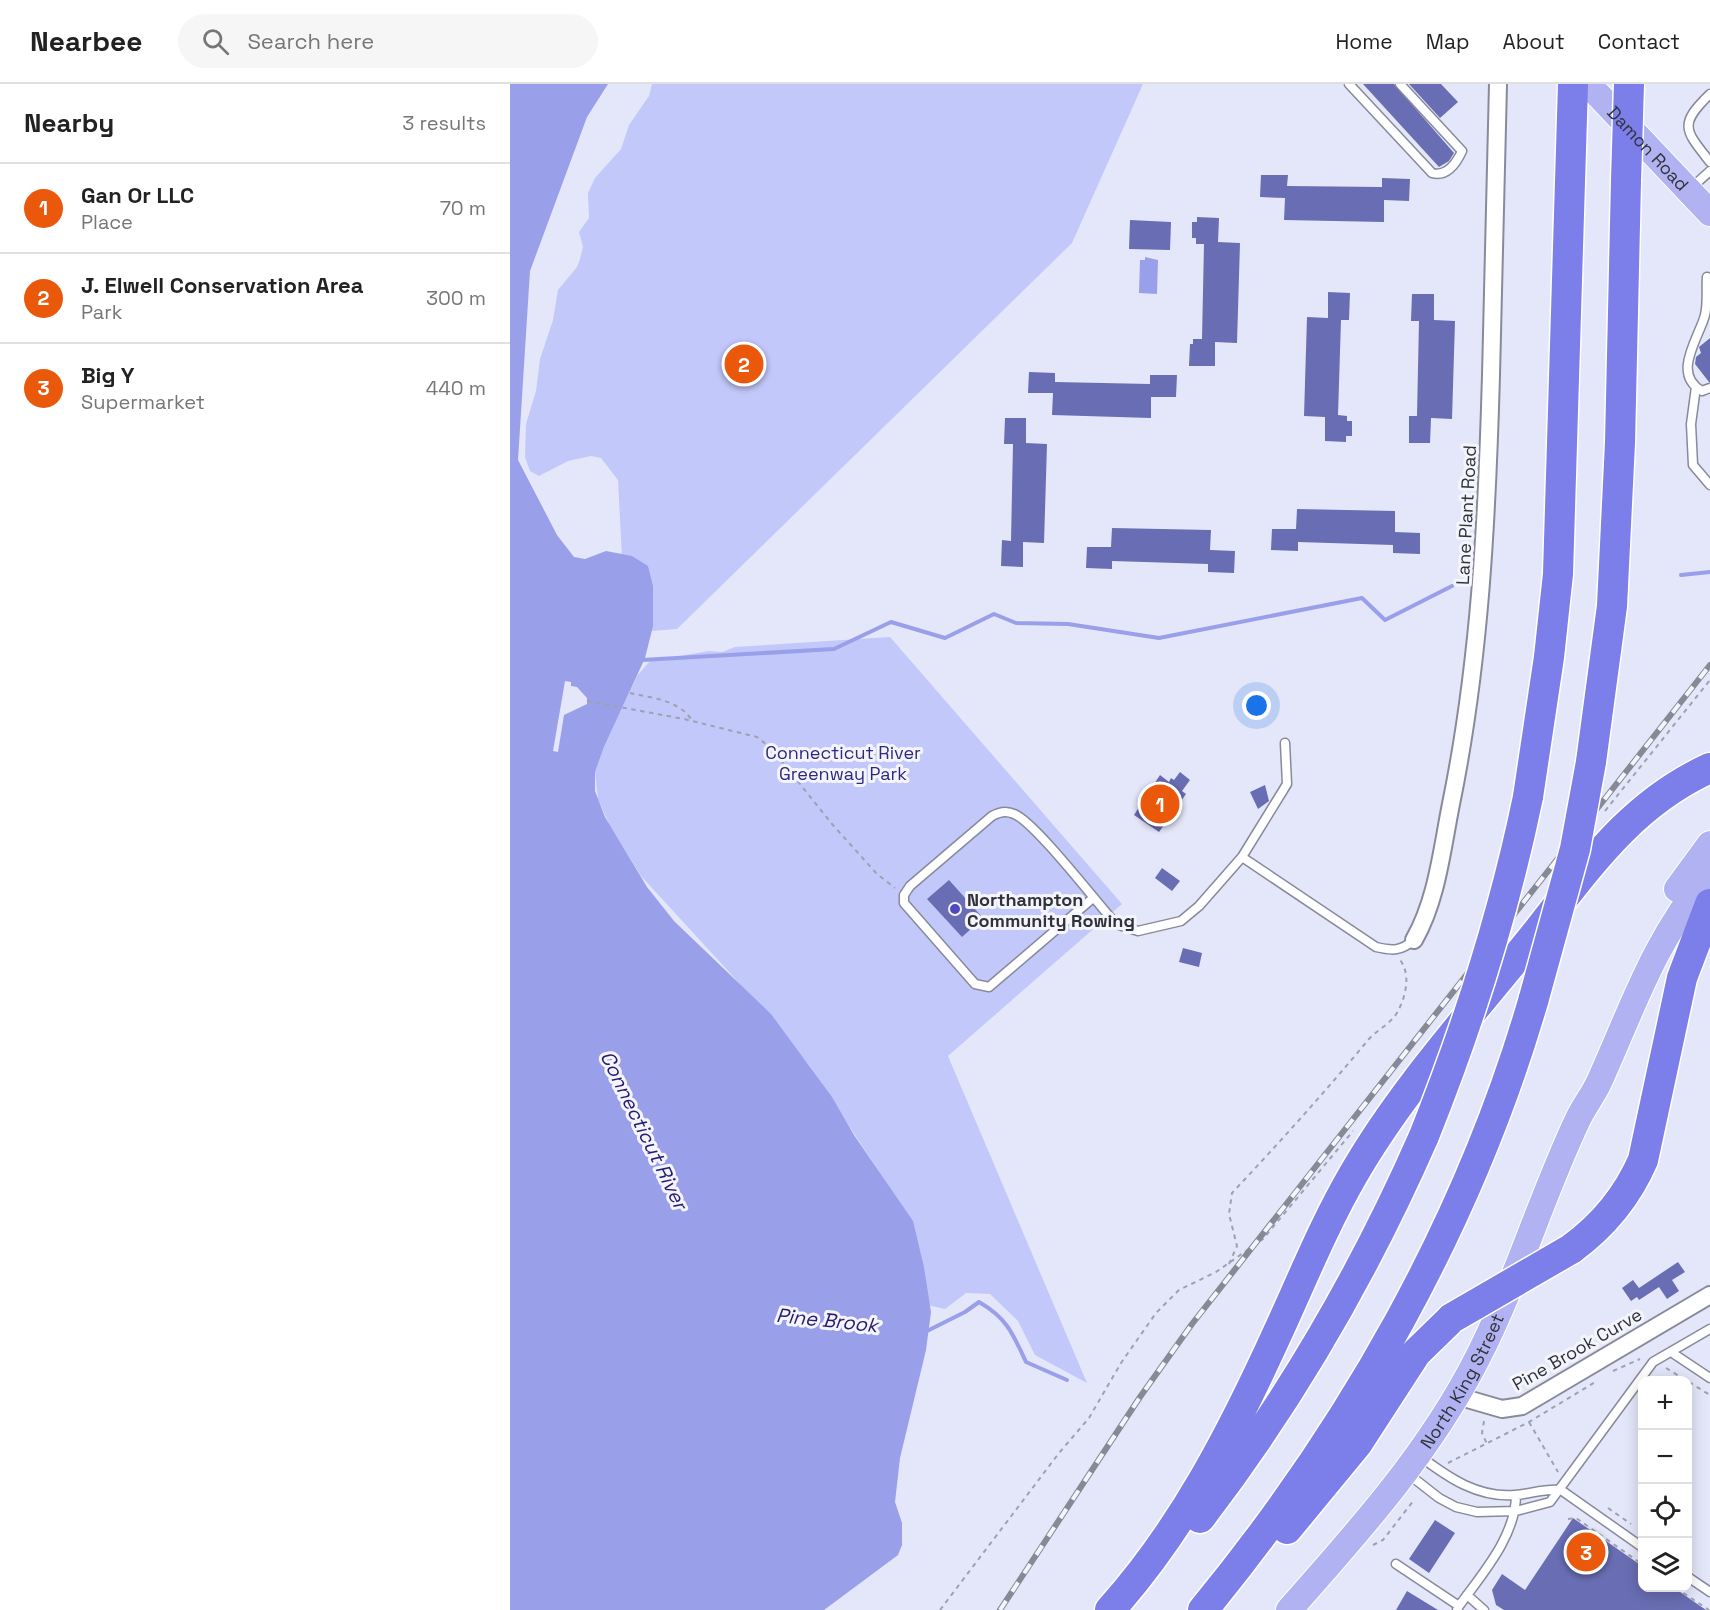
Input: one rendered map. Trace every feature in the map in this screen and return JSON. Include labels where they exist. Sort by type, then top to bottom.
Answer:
[{"type":"highway","points":[[1125,1610],[1216,1497],[1299,1379],[1371,1250],[1424,1136],[1460,1043],[1494,936],[1528,797],[1558,574],[1573,84]]},
{"type":"highway","points":[[1203,1610],[1252,1548],[1337,1426],[1412,1300],[1476,1165],[1511,1071],[1534,998],[1575,849],[1591,762],[1612,606],[1620,442],[1629,84]]},
{"type":"highway","points":[[1110,1610],[1152,1557],[1206,1476],[1245,1403],[1343,1193],[1395,1110],[1590,865],[1634,817],[1661,794],[1710,768]]},
{"type":"highway","points":[[1211,1610],[1258,1563],[1344,1461],[1416,1353],[1452,1318],[1571,1249],[1614,1210],[1631,1186],[1643,1160],[1682,978],[1710,904]]},
{"type":"main road","name":"Damon Road","points":[[1588,84],[1710,213]]},
{"type":"main road","name":"North King Street","points":[[1578,1119],[1584,1077],[1624,982],[1671,898],[1710,844]]},
{"type":"main road","name":"North King Street","points":[[1289,1610],[1412,1464],[1457,1396],[1509,1293],[1578,1119],[1599,1083],[1630,1007],[1661,941],[1710,873]]},
{"type":"street","name":"Lane Plant Road","points":[[1414,940],[1427,912],[1437,870],[1460,760],[1474,674],[1488,477],[1498,84]]},
{"type":"street","name":"Pine Brook Curve","points":[[1457,1396],[1502,1409],[1522,1406],[1710,1295]]},
{"type":"lane","points":[[1349,84],[1431,173],[1438,175],[1448,171],[1457,162],[1462,151],[1400,84]]},
{"type":"lane","points":[[1710,94],[1695,108],[1688,120],[1689,135],[1710,162]]},
{"type":"lane","points":[[1689,190],[1710,171]]},
{"type":"lane","points":[[1707,277],[1705,314],[1695,334],[1688,376],[1702,391],[1710,388]]},
{"type":"lane","points":[[1696,387],[1691,424],[1693,465],[1710,485]]},
{"type":"lane","points":[[1093,898],[989,987],[975,984],[904,903],[904,895],[910,886],[992,816],[1005,811],[1015,814],[1033,828],[1116,924],[1138,931],[1181,921],[1199,906],[1242,857],[1287,784],[1286,743]]},
{"type":"lane","points":[[1242,857],[1376,947],[1394,951],[1405,948],[1414,940]]},
{"type":"lane","points":[[1412,1464],[1439,1498],[1456,1507],[1477,1512],[1516,1511],[1551,1502],[1653,1362],[1710,1329]]},
{"type":"lane","points":[[1671,1352],[1710,1378]]},
{"type":"lane","points":[[1412,1464],[1462,1485],[1497,1496],[1515,1496],[1547,1488],[1561,1490],[1638,1544]]},
{"type":"lane","points":[[1396,1564],[1458,1608],[1503,1541],[1516,1511],[1515,1496]]},
{"type":"lane","points":[[1692,1581],[1710,1592]]},
{"type":"lane","points":[[1467,1595],[1484,1610]]},
{"type":"path","points":[[1605,811],[1710,681]]},
{"type":"path","points":[[630,693],[680,706],[692,720]]},
{"type":"path","points":[[587,701],[746,732],[772,748],[877,874],[904,895]]},
{"type":"path","points":[[1228,1264],[1237,1246],[1230,1214],[1232,1193],[1317,1100],[1373,1034],[1387,1025],[1397,1013],[1406,992],[1405,966],[1394,951]]},
{"type":"path","points":[[940,1610],[1059,1453],[1089,1418],[1121,1363],[1156,1313],[1179,1290],[1228,1264],[1263,1239],[1358,1126]]},
{"type":"path","points":[[1448,1463],[1487,1444],[1614,1371],[1646,1356],[1710,1395]]},
{"type":"path","points":[[1484,1416],[1482,1433],[1487,1444]]},
{"type":"path","points":[[1373,1545],[1383,1540],[1414,1500]]},
{"type":"path","points":[[1568,1519],[1575,1518],[1638,1561]]},
{"type":"path","points":[[1683,1592],[1709,1610]]},
{"type":"green space","points":[[652,84],[1143,84],[1072,243],[677,629],[613,634],[622,558],[618,480],[601,458],[591,456],[568,461],[539,476],[530,471],[525,457],[526,424],[536,391],[540,359],[553,320],[558,290],[577,267],[580,259],[583,247],[579,232],[589,218],[588,193],[595,178],[621,149],[629,125],[649,96]]},
{"type":"green space","name":"Connecticut River Greenway Park","points":[[890,637],[1122,904],[948,1056],[1087,1383],[1035,1355],[1018,1321],[990,1294],[966,1293],[945,1309],[923,1304],[921,1254],[902,1206],[808,1064],[730,973],[641,876],[610,826],[598,799],[595,772],[604,747],[637,676],[650,661],[709,651],[722,652],[735,647]]},
{"type":"water","name":"Connecticut River","points":[[510,84],[608,84],[587,117],[530,271],[518,460],[557,535],[574,557],[585,559],[606,551],[632,556],[648,566],[653,586],[653,626],[645,658],[604,747],[595,772],[595,791],[605,817],[647,887],[674,921],[771,1014],[832,1097],[854,1135],[913,1221],[924,1267],[931,1312],[926,1350],[900,1458],[895,1502],[902,1523],[902,1545],[898,1555],[824,1610],[510,1610]]},
{"type":"water","points":[[1145,257],[1158,260],[1157,294],[1139,293],[1140,260],[1145,260]]},
{"type":"pier","points":[[565,681],[577,687],[587,698],[587,704],[564,715],[558,752],[553,751]]},
{"type":"building","points":[[1363,84],[1394,84],[1454,153],[1449,161],[1439,167]]},
{"type":"building","points":[[1409,84],[1441,84],[1458,102],[1440,118]]},
{"type":"building","points":[[1261,175],[1288,175],[1287,186],[1382,187],[1382,178],[1410,179],[1409,201],[1384,200],[1384,222],[1284,220],[1285,198],[1260,197]]},
{"type":"building","points":[[1197,217],[1219,218],[1218,242],[1240,243],[1237,343],[1215,342],[1215,366],[1189,366],[1190,344],[1193,344],[1193,339],[1202,339],[1204,244],[1196,244],[1196,238],[1192,238],[1192,222],[1197,222]]},
{"type":"building","points":[[1130,220],[1171,222],[1170,250],[1129,249]]},
{"type":"building","points":[[1328,292],[1350,293],[1349,320],[1341,320],[1338,415],[1347,416],[1347,421],[1352,421],[1352,436],[1346,436],[1346,442],[1325,441],[1325,417],[1304,416],[1307,317],[1328,318]]},
{"type":"building","points":[[1412,294],[1434,294],[1434,320],[1455,321],[1452,419],[1431,418],[1430,443],[1409,443],[1409,416],[1417,416],[1419,321],[1411,321]]},
{"type":"building","points":[[1710,338],[1709,382],[1695,364],[1696,357],[1701,353],[1699,347]]},
{"type":"building","points":[[1029,372],[1055,373],[1055,382],[1150,384],[1150,375],[1177,375],[1176,397],[1151,397],[1151,418],[1052,415],[1053,393],[1028,393]]},
{"type":"building","points":[[1005,418],[1026,418],[1026,443],[1047,444],[1044,543],[1023,542],[1023,567],[1001,566],[1002,540],[1011,541],[1013,444],[1004,444]]},
{"type":"building","points":[[1297,509],[1395,511],[1395,532],[1420,533],[1420,554],[1393,553],[1393,545],[1298,542],[1298,551],[1271,550],[1272,529],[1296,529]]},
{"type":"building","points":[[1112,528],[1211,530],[1210,550],[1235,551],[1234,573],[1208,572],[1208,564],[1112,561],[1112,569],[1086,568],[1087,547],[1111,547]]},
{"type":"building","points":[[1180,772],[1190,780],[1182,791],[1186,794],[1159,832],[1134,815],[1160,775],[1169,782],[1171,778],[1174,780]]},
{"type":"building","points":[[1265,785],[1269,801],[1258,809],[1250,792]]},
{"type":"building","points":[[1162,868],[1180,881],[1172,891],[1155,878]]},
{"type":"building","name":"Northampton Community Rowing","points":[[949,880],[983,918],[962,937],[927,899]]},
{"type":"building","points":[[1183,948],[1202,953],[1199,967],[1179,962]]},
{"type":"building","points":[[1678,1262],[1685,1272],[1672,1280],[1679,1291],[1667,1299],[1659,1287],[1639,1300],[1637,1297],[1631,1301],[1622,1288],[1633,1280],[1639,1288]]},
{"type":"building","points":[[1573,1518],[1638,1563],[1638,1592],[1680,1592],[1706,1610],[1504,1610],[1496,1605],[1492,1590],[1502,1574],[1525,1590]]},
{"type":"building","points":[[1435,1520],[1455,1533],[1429,1573],[1409,1559]]},
{"type":"building","points":[[1407,1591],[1438,1610],[1396,1610]]},
{"type":"waterway","points":[[1681,575],[1710,572]]},
{"type":"waterway","points":[[642,660],[834,649],[891,622],[945,638],[994,614],[1016,623],[1068,624],[1159,638],[1362,598],[1385,620],[1452,586]]},
{"type":"waterway","name":"Pine Brook","points":[[923,1333],[965,1312],[979,1302],[1003,1321],[1013,1335],[1026,1362],[1067,1380]]},
{"type":"railway","points":[[1000,1610],[1140,1397],[1192,1324],[1710,665]]},
{"type":"place","name":"J. Elwell Conservation Area","points":[[744,364]]},
{"type":"place","name":"Gan Or LLC","points":[[1160,804]]},
{"type":"place","name":"Northampton Community Rowing","points":[[955,909]]},
{"type":"place","name":"Big Y","points":[[1586,1552]]}]
